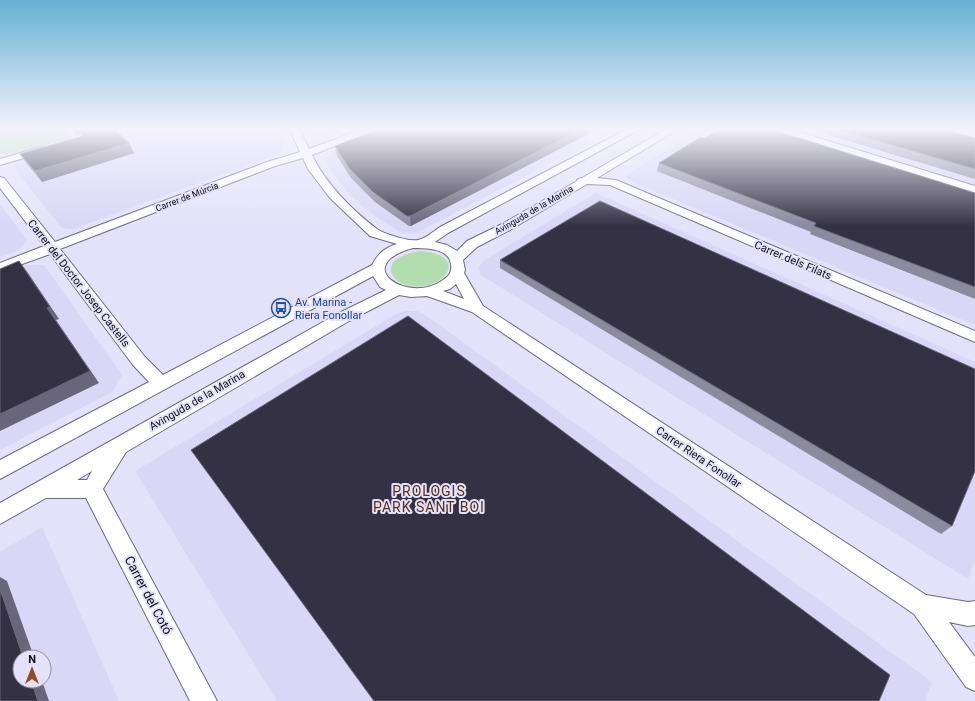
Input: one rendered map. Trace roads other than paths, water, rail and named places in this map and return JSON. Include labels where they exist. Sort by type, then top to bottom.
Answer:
[{"type":"street","name":"Carrer de Múrcia","points":[[0,268],[281,161]]},
{"type":"street","points":[[309,161],[313,169],[334,196],[378,235],[408,244]]},
{"type":"street","points":[[424,243],[444,230],[575,161]]},
{"type":"street","name":"Avinguda de la Marina","points":[[457,258],[472,244],[506,227],[618,161]]},
{"type":"street","points":[[881,161],[975,190]]},
{"type":"street","points":[[605,168],[612,182]]},
{"type":"street","name":"Carrer del Doctor Josep Castells","points":[[0,180],[139,361],[161,384]]},
{"type":"street","name":"Carrer dels Filats","points":[[582,181],[612,182],[975,337]]},
{"type":"street","points":[[0,470],[161,384],[380,263],[394,249],[408,244],[424,243],[444,248],[457,258],[459,267],[457,273],[447,284],[428,291],[409,292],[397,290],[388,286],[378,275],[380,263],[378,235]]},
{"type":"street","name":"Carrer Riera Fonollar","points":[[457,273],[476,309]]},
{"type":"street","name":"Avinguda de la Marina","points":[[0,514],[344,317],[397,290]]},
{"type":"street","name":"Carrer Riera Fonollar","points":[[428,291],[476,309],[922,606],[975,678]]},
{"type":"street","points":[[42,489],[92,489],[120,444]]},
{"type":"street","name":"Carrer del Cotó","points":[[92,489],[204,701]]},
{"type":"street","name":"Carrer Riera Fonollar","points":[[922,606],[968,614],[975,613]]},
{"type":"place","name":"Av. Marina - Riera Fonollar","points":[[281,308]]},
{"type":"district","name":"PROLOGIS PARK SANT BOI","points":[[429,500]]}]
